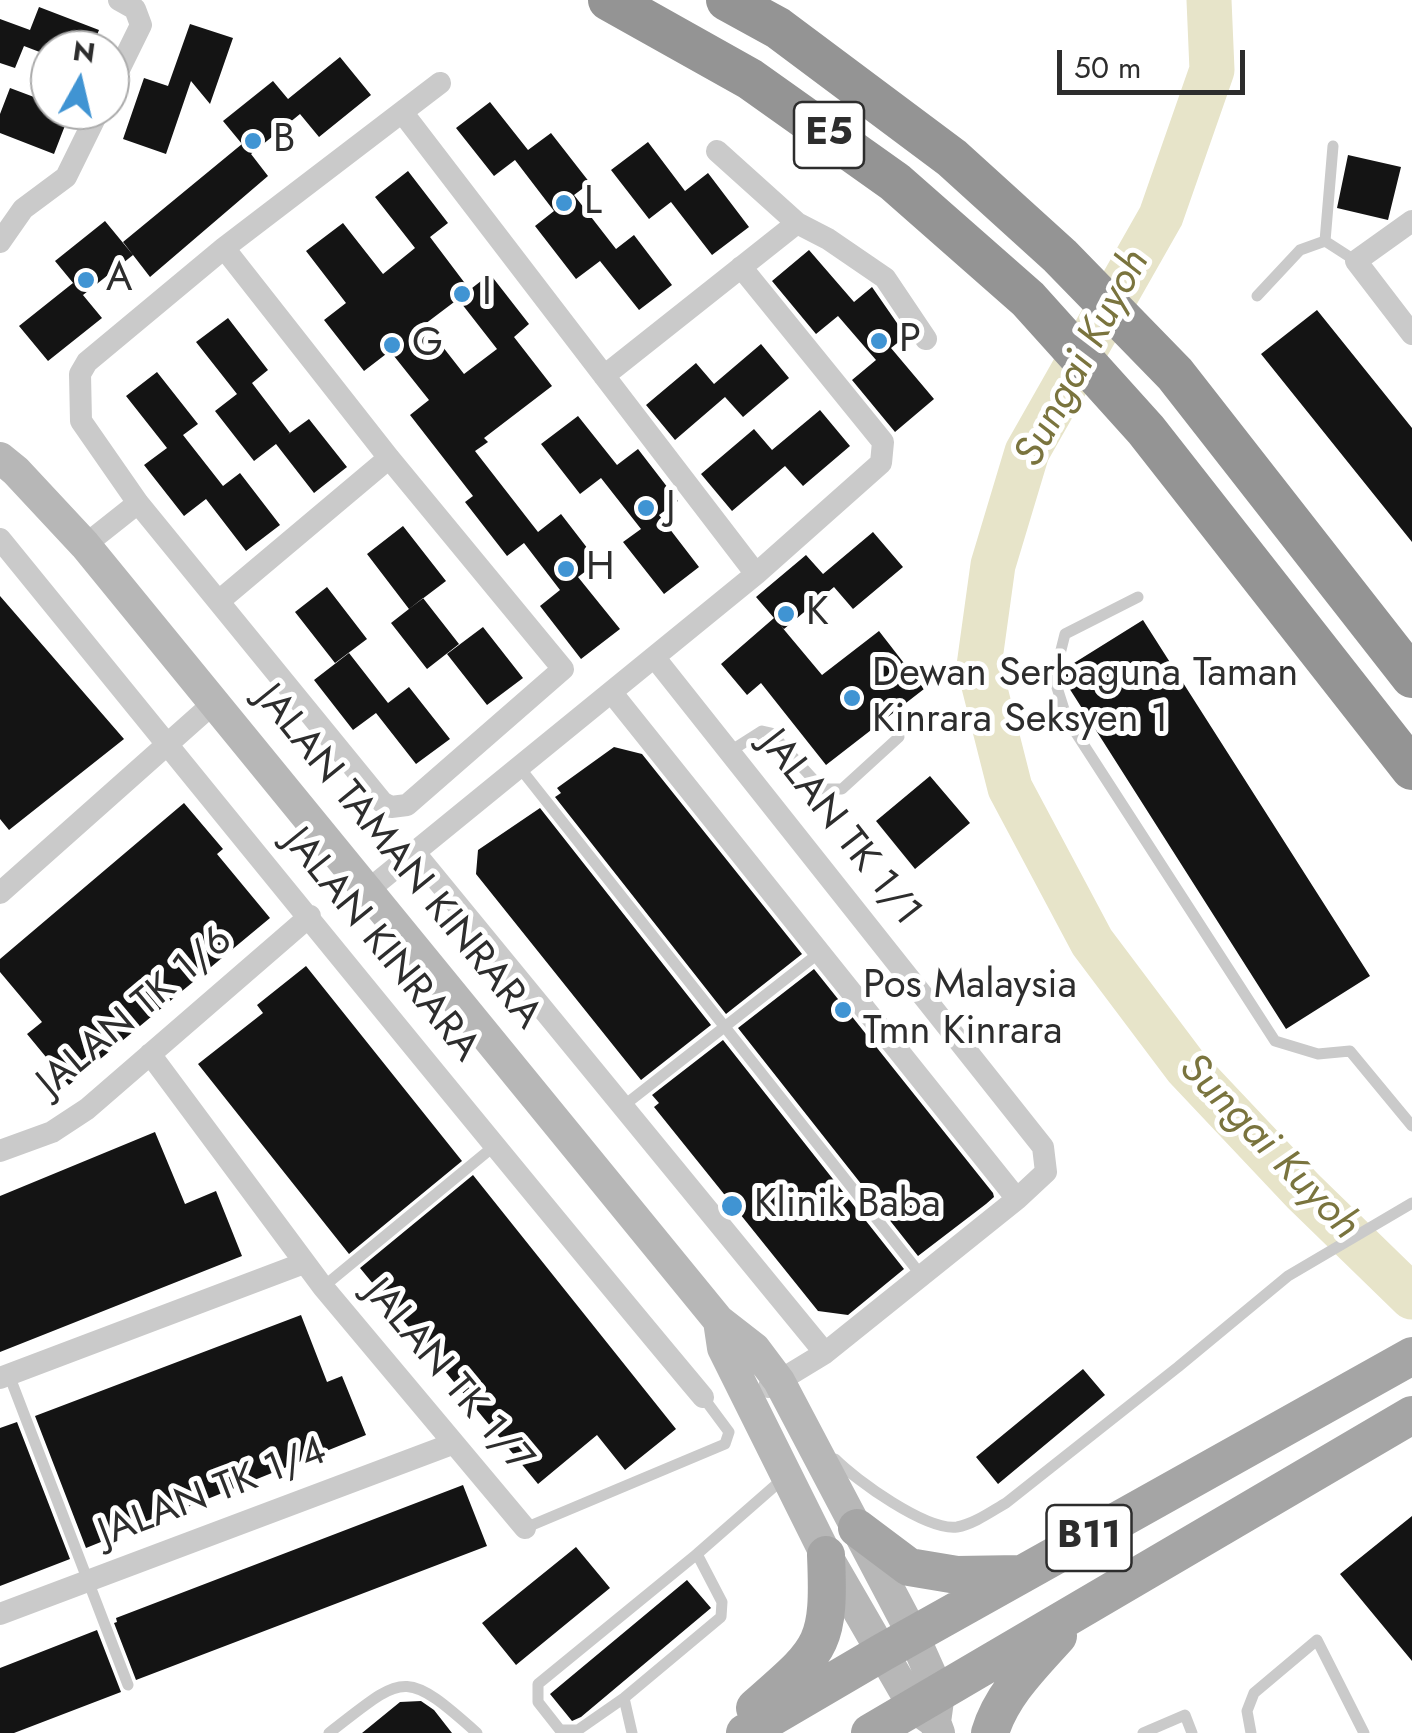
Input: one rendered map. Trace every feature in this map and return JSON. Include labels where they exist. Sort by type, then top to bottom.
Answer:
[{"type":"highway","name":"E5","points":[[609,0],[766,90],[895,182],[1028,299],[1146,430],[1412,769]]},
{"type":"highway","name":"E5","points":[[727,0],[778,28],[952,158],[1060,256],[1175,374],[1412,677]]},
{"type":"main road","name":"B11","points":[[745,1733],[1412,1356]]},
{"type":"main road","name":"B11","points":[[870,1733],[932,1714],[1079,1611],[1412,1415]]},
{"type":"main road","points":[[856,1528],[910,1567],[921,1570],[958,1575],[1026,1574]]},
{"type":"main road","points":[[728,1733],[810,1659],[824,1631],[826,1555]]},
{"type":"main road","points":[[990,1733],[1015,1684],[1079,1611]]},
{"type":"street","points":[[119,0],[135,9],[141,25],[130,47]]},
{"type":"street","points":[[224,248],[563,670],[407,805],[391,807],[382,802],[138,503],[81,421],[80,374],[87,362],[224,248],[440,83]]},
{"type":"street","points":[[402,112],[756,574]]},
{"type":"street","points":[[0,242],[22,210],[66,177],[89,130]]},
{"type":"street","points":[[716,151],[797,223],[828,238],[884,278],[926,340]]},
{"type":"street","points":[[0,200],[22,210]]},
{"type":"street","points":[[1412,221],[1356,260],[1412,334]]},
{"type":"street","points":[[604,376],[797,223]]},
{"type":"street","points":[[367,891],[612,694],[881,464],[883,442],[741,267]]},
{"type":"street","name":"JALAN TAMAN KINRARA","points":[[0,458],[16,470],[85,546],[216,701],[719,1321],[754,1349],[779,1381],[856,1528],[898,1644]]},
{"type":"street","points":[[219,601],[389,458]]},
{"type":"street","points":[[85,546],[138,503]]},
{"type":"street","name":"JALAN KINRARA","points":[[0,540],[703,1398]]},
{"type":"street","name":"JALAN TK 1/1","points":[[655,658],[1043,1147],[1046,1172],[1017,1199]]},
{"type":"street","points":[[612,694],[1017,1199],[825,1353],[749,1399]]},
{"type":"street","points":[[4,882],[216,701]]},
{"type":"street","points":[[415,854],[825,1353]]},
{"type":"street","name":"JALAN TK 1/6","points":[[0,1151],[52,1132],[87,1109],[310,916]]},
{"type":"street","name":"JALAN TK 1/7","points":[[150,1054],[304,1263],[525,1528]]},
{"type":"street","points":[[4,1376],[304,1263]]},
{"type":"street","name":"JALAN TAMAN KINRARA","points":[[719,1321],[723,1348],[826,1555],[898,1644]]},
{"type":"street","name":"JALAN TK 1/4","points":[[0,1614],[452,1444]]},
{"type":"street","points":[[898,1644],[932,1714]]},
{"type":"lane","points":[[1325,241],[1333,146]]},
{"type":"lane","points":[[1325,241],[1356,260]]},
{"type":"lane","points":[[1257,296],[1300,250],[1325,241]]},
{"type":"lane","points":[[1138,597],[1065,634],[1054,678],[1068,719],[1275,1041],[1318,1054],[1350,1051],[1412,1126]]},
{"type":"lane","points":[[729,752],[762,732],[771,733],[822,789],[842,790],[899,737]]},
{"type":"lane","points":[[520,768],[921,1275]]},
{"type":"lane","points":[[622,1107],[819,953]]},
{"type":"lane","points":[[323,1287],[493,1146]]},
{"type":"lane","points":[[806,1432],[844,1468],[888,1498],[922,1519],[955,1527],[1006,1503],[1288,1276],[1412,1203]]},
{"type":"lane","points":[[4,1376],[128,1686]]},
{"type":"lane","name":"JALAN TK 1/7","points":[[525,1528],[725,1444],[729,1432],[703,1398]]},
{"type":"lane","points":[[697,1554],[722,1602],[721,1617],[624,1698],[578,1730],[560,1730],[538,1702],[538,1684],[788,1474]]},
{"type":"lane","points":[[1251,1733],[1247,1710],[1254,1694],[1317,1640],[1364,1733]]},
{"type":"lane","points":[[329,1733],[387,1688],[410,1685],[433,1693],[478,1733]]},
{"type":"lane","points":[[624,1698],[632,1733]]},
{"type":"lane","points":[[1143,1733],[1185,1714],[1192,1733]]},
{"type":"building","points":[[39,7],[99,30],[30,30]]},
{"type":"building","points":[[0,19],[30,30],[30,48],[24,46],[15,68],[0,63]]},
{"type":"building","points":[[190,24],[233,38],[210,104],[191,81],[166,154],[123,139],[126,130],[130,130],[144,78],[168,86]]},
{"type":"building","name":"B","points":[[340,57],[371,95],[319,137],[300,114],[251,154],[268,176],[150,277],[123,242],[242,144],[223,121],[273,81],[288,99]]},
{"type":"building","points":[[10,88],[30,96],[30,130],[63,130],[54,154],[0,133],[0,114]]},
{"type":"building","name":"L","points":[[490,102],[528,150],[551,133],[590,183],[574,195],[616,249],[634,235],[672,285],[639,310],[600,261],[576,279],[535,226],[554,211],[515,160],[494,176],[456,128]]},
{"type":"building","points":[[648,142],[685,191],[708,173],[749,227],[712,255],[671,202],[649,219],[611,170]]},
{"type":"building","points":[[1348,155],[1401,167],[1388,220],[1337,208]]},
{"type":"building","points":[[408,171],[448,223],[430,237],[470,290],[490,274],[529,324],[514,337],[552,386],[484,438],[488,442],[475,451],[538,532],[561,514],[598,562],[578,577],[620,629],[581,659],[540,606],[560,590],[524,543],[507,556],[465,502],[473,496],[410,415],[429,400],[390,351],[364,371],[324,320],[346,303],[306,251],[343,223],[383,274],[415,248],[375,197]],"holes":[[[458,299],[497,349],[464,374],[425,324]]]},
{"type":"building","points":[[105,221],[133,255],[83,295],[55,261]]},
{"type":"building","name":"P","points":[[809,250],[854,302],[872,287],[906,336],[891,348],[934,399],[895,432],[852,380],[876,360],[838,316],[816,334],[772,281]]},
{"type":"building","points":[[73,283],[102,318],[48,361],[19,326]]},
{"type":"building","points":[[1317,310],[1412,428],[1412,542],[1261,354]]},
{"type":"building","points":[[228,318],[268,370],[252,383],[290,433],[309,419],[347,467],[314,493],[276,444],[254,461],[215,411],[237,394],[196,342]]},
{"type":"building","points":[[761,344],[789,378],[743,417],[725,397],[675,440],[646,405],[696,363],[714,384]]},
{"type":"building","points":[[157,372],[198,424],[183,435],[223,486],[240,473],[280,525],[246,551],[206,499],[184,516],[144,465],[167,448],[126,396]]},
{"type":"building","points":[[820,410],[850,446],[803,486],[785,466],[732,511],[701,474],[754,429],[772,450]]},
{"type":"building","name":"J","points":[[578,416],[617,465],[638,449],[678,501],[659,515],[699,567],[664,594],[623,542],[641,529],[601,478],[580,494],[541,444]]},
{"type":"building","points":[[403,526],[446,581],[409,609],[367,554]]},
{"type":"building","points":[[873,532],[903,567],[853,609],[834,587],[784,629],[781,626],[822,675],[879,631],[924,689],[826,765],[761,683],[747,695],[721,664],[774,618],[756,597],[806,555],[823,574]]},
{"type":"building","points":[[327,587],[367,639],[335,663],[295,612]]},
{"type":"building","points":[[0,596],[124,739],[9,830],[0,819]]},
{"type":"building","points":[[423,598],[459,644],[427,669],[391,623]]},
{"type":"building","points":[[1143,620],[1370,976],[1286,1029],[1064,680],[1066,668]]},
{"type":"building","points":[[483,627],[523,678],[487,705],[447,654]]},
{"type":"building","points":[[349,653],[388,703],[409,687],[450,739],[416,764],[376,713],[353,730],[314,680]]},
{"type":"building","points":[[614,747],[642,754],[802,954],[726,1014],[555,797],[561,793],[557,788]]},
{"type":"building","points":[[930,776],[970,823],[915,869],[876,821]]},
{"type":"building","points":[[184,803],[223,849],[217,854],[270,918],[69,1085],[27,1034],[42,1022],[0,972],[0,959]]},
{"type":"building","points":[[540,808],[711,1025],[641,1080],[476,874],[478,850]]},
{"type":"building","points":[[306,966],[462,1161],[349,1254],[198,1064],[263,1013],[257,1005]]},
{"type":"building","points":[[814,969],[993,1193],[986,1204],[918,1256],[738,1028]]},
{"type":"building","points":[[723,1040],[904,1269],[848,1315],[818,1311],[654,1107],[659,1103],[652,1095]]},
{"type":"building","points":[[155,1132],[185,1204],[216,1191],[242,1256],[0,1352],[0,1196]]},
{"type":"building","points":[[473,1175],[676,1429],[625,1470],[597,1435],[538,1484],[360,1268]]},
{"type":"building","points":[[301,1315],[327,1382],[342,1376],[366,1435],[86,1548],[35,1416]]},
{"type":"building","points":[[1083,1369],[1105,1395],[998,1484],[976,1457]]},
{"type":"building","points":[[17,1422],[70,1559],[0,1586],[0,1428]]},
{"type":"building","points":[[463,1485],[487,1546],[136,1680],[114,1623],[116,1618]]},
{"type":"building","points":[[1412,1516],[1412,1661],[1340,1574]]},
{"type":"building","points":[[576,1547],[610,1588],[516,1665],[482,1623]]},
{"type":"building","points":[[687,1580],[711,1608],[572,1721],[550,1694]]},
{"type":"building","points":[[97,1630],[121,1692],[14,1733],[0,1733],[0,1668]]},
{"type":"building","points":[[421,1701],[434,1710],[452,1733],[362,1733],[400,1702]]},
{"type":"waterway","name":"Sungai Kuyoh","points":[[1209,0],[1212,70],[1161,216],[1027,452],[993,565],[979,666],[1010,788],[1092,942],[1186,1067],[1303,1191],[1412,1297]]},
{"type":"place","name":"B","points":[[253,141]]},
{"type":"place","name":"L","points":[[564,203]]},
{"type":"place","name":"A","points":[[86,280]]},
{"type":"place","name":"I","points":[[462,294]]},
{"type":"place","name":"P","points":[[879,341]]},
{"type":"place","name":"G","points":[[392,345]]},
{"type":"place","name":"J","points":[[646,508]]},
{"type":"place","name":"H","points":[[566,569]]},
{"type":"place","name":"K","points":[[786,614]]},
{"type":"place","name":"Dewan Serbaguna Taman Kinrara Seksyen 1","points":[[852,698]]},
{"type":"place","name":"Pos Malaysia Tmn Kinrara","points":[[843,1010]]},
{"type":"place","name":"Klinik Baba","points":[[732,1206]]}]
